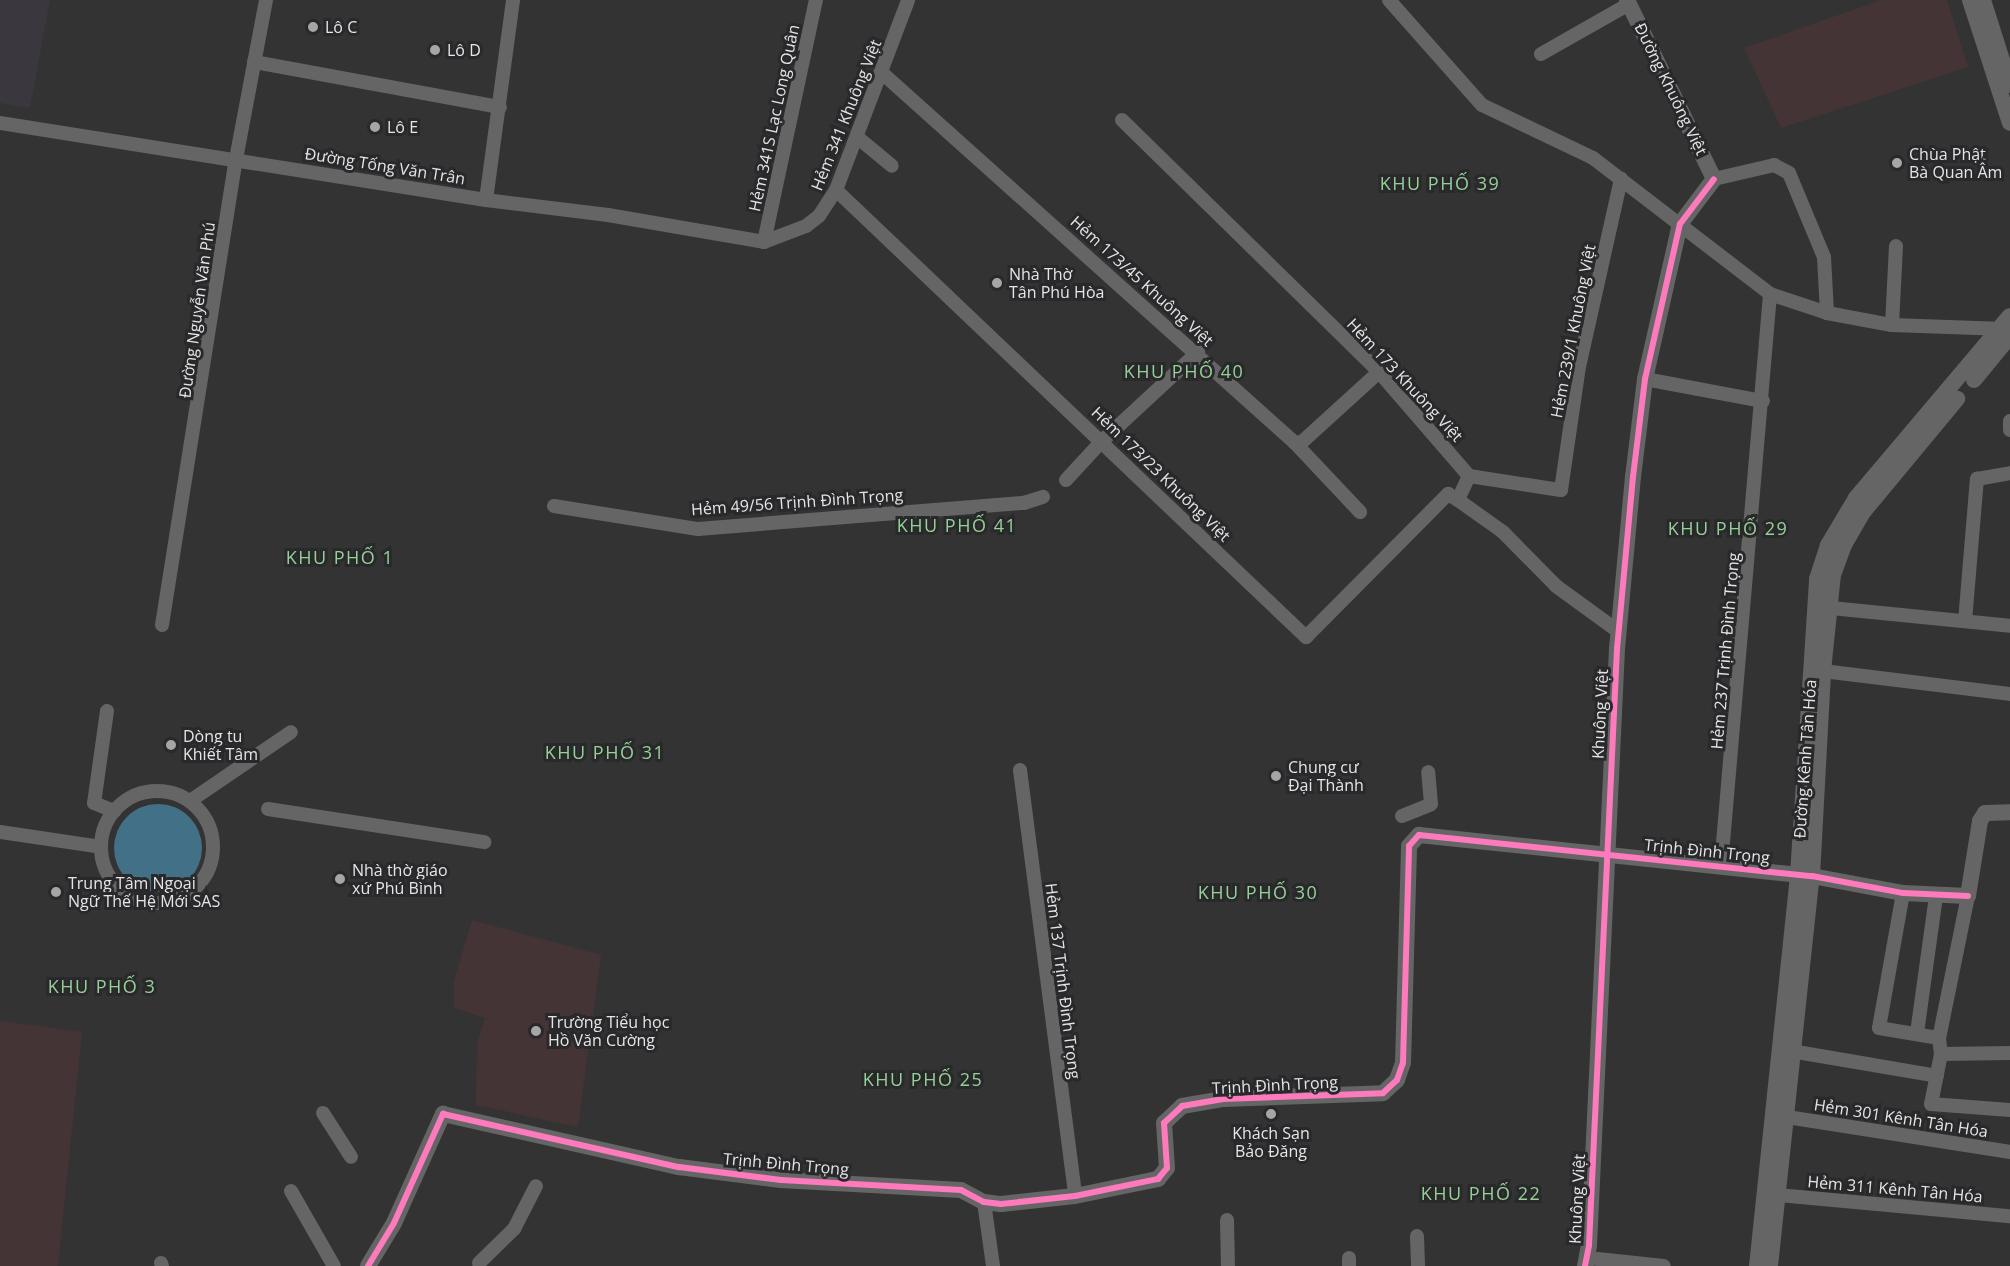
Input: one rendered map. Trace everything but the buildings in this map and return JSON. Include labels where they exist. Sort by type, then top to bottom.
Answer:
[{"type":"street","name":"Đường Nguyễn Văn Phú","points":[[162,625],[236,159],[266,0]]},
{"type":"street","points":[[486,200],[513,0]]},
{"type":"street","name":"Hẻm 341S Lạc Long Quân","points":[[764,242],[816,0]]},
{"type":"street","name":"Hẻm 341 Khuông Việt","points":[[764,242],[806,226],[819,216],[836,190],[908,0]]},
{"type":"street","points":[[1389,0],[1482,105],[1593,158],[1770,294],[1827,313],[1892,324],[2008,328]]},
{"type":"street","points":[[1970,0],[2010,123]]},
{"type":"street","points":[[1983,0],[2010,85]]},
{"type":"street","points":[[1541,54],[1628,2]]},
{"type":"street","name":"Đường Khuông Việt","points":[[1628,2],[1714,179]]},
{"type":"street","points":[[254,62],[500,107]]},
{"type":"street","name":"Hẻm 173/45 Khuông Việt","points":[[881,72],[1197,352],[1295,443],[1360,512]]},
{"type":"street","name":"Hẻm 173 Khuông Việt","points":[[1122,120],[1379,372],[1469,476]]},
{"type":"street","name":"Đường Tống Văn Trân","points":[[0,123],[486,200],[608,215],[764,242]]},
{"type":"street","points":[[856,137],[892,166]]},
{"type":"street","points":[[1714,179],[1774,165],[1789,172],[1824,258],[1827,313]]},
{"type":"street","name":"Hẻm 239/1 Khuông Việt","points":[[1469,476],[1561,490],[1579,367],[1621,179]]},
{"type":"street","name":"Khuông Việt","points":[[1586,1262],[1618,631],[1646,379],[1680,224],[1714,179]]},
{"type":"street","name":"Hẻm 173/23 Khuông Việt","points":[[836,190],[1306,637],[1448,494],[1458,500]]},
{"type":"street","points":[[1892,324],[1896,246]]},
{"type":"street","name":"Hẻm 237 Trịnh Đình Trọng","points":[[1721,867],[1770,294]]},
{"type":"street","name":"Đường Kênh Tân Hóa","points":[[1770,1266],[1787,1117],[1823,671],[1822,607],[1817,579],[1828,545],[1856,498],[2008,328]]},
{"type":"street","points":[[1066,480],[1102,441],[1197,352]]},
{"type":"street","points":[[1295,443],[1302,442],[1379,372]]},
{"type":"street","points":[[1646,379],[1762,401]]},
{"type":"street","points":[[2010,421],[2010,430]]},
{"type":"street","points":[[1965,621],[1977,479],[2010,473]]},
{"type":"street","points":[[1469,476],[1458,500],[1503,532],[1556,586],[1618,631]]},
{"type":"street","name":"Hẻm 49/56 Trịnh Đình Trọng","points":[[554,506],[698,529],[1024,503],[1043,497]]},
{"type":"street","points":[[1822,607],[2010,626]]},
{"type":"street","name":"Đường Kênh Tân Hóa","points":[[1757,1266],[1805,875],[1822,607]]},
{"type":"street","points":[[1823,671],[2010,694]]},
{"type":"street","points":[[107,711],[94,803],[114,811]]},
{"type":"street","points":[[190,801],[291,732]]},
{"type":"street","name":"Hẻm 137 Trịnh Đình Trọng","points":[[1020,770],[1075,1196]]},
{"type":"street","points":[[1402,816],[1431,804],[1428,772]]},
{"type":"street","points":[[159,791],[190,801],[207,822],[213,849],[205,875],[186,894],[154,903],[137,899],[111,879],[101,847],[106,822],[126,800],[159,791]]},
{"type":"street","points":[[268,809],[484,842]]},
{"type":"street","points":[[2010,812],[1985,813],[1980,821],[1968,896],[1939,1038],[1941,1054],[1931,1104],[2010,1110]]},
{"type":"street","points":[[0,832],[101,847]]},
{"type":"street","name":"Trịnh Đình Trọng","points":[[368,1266],[394,1223],[443,1114],[661,1164],[778,1179],[961,1190],[984,1202],[1000,1204],[1075,1196],[1164,1175],[1167,1168],[1164,1123],[1182,1106],[1223,1099],[1383,1093],[1393,1086],[1404,1063],[1409,846],[1415,837],[1608,853],[1805,875],[1903,893],[1968,896]]},
{"type":"street","points":[[1903,893],[1879,1028],[1939,1038]]},
{"type":"street","points":[[1917,1034],[1936,896]]},
{"type":"street","points":[[1791,1051],[1936,1076]]},
{"type":"street","points":[[1941,1054],[2010,1053]]},
{"type":"street","points":[[323,1113],[351,1157]]},
{"type":"street","name":"Hẻm 301 Kênh Tân Hóa","points":[[1787,1117],[2010,1152]]},
{"type":"street","points":[[479,1263],[514,1229],[536,1186]]},
{"type":"street","points":[[291,1191],[334,1266]]},
{"type":"street","name":"Hẻm 311 Kênh Tân Hóa","points":[[1777,1196],[2010,1216]]},
{"type":"street","points":[[984,1202],[993,1266]]},
{"type":"street","points":[[1227,1220],[1228,1266]]},
{"type":"street","points":[[1417,1236],[1418,1266]]},
{"type":"street","points":[[1586,1262],[1664,1266]]},
{"type":"shaded area","points":[[0,0],[50,0],[30,108],[0,103]]},
{"type":"shaded area","points":[[1881,0],[1947,0],[1968,67],[1781,128],[1744,48]]},
{"type":"shaded area","name":"Trường Tiểu học Hồ Văn Cường","points":[[472,920],[601,955],[578,1127],[476,1105],[477,1044],[485,1018],[454,1008],[454,981]]},
{"type":"shaded area","points":[[0,1021],[82,1032],[58,1266],[0,1266]]},
{"type":"water","points":[[158,804],[175,808],[189,817],[198,831],[202,848],[198,865],[189,879],[175,888],[158,892],[141,888],[127,879],[118,865],[114,848],[118,831],[127,817],[141,808]]},
{"type":"cycle path","points":[[1585,1266],[1589,1245],[1617,649],[1633,477],[1645,379],[1680,224],[1714,179]]},
{"type":"cycle path","points":[[368,1266],[394,1223],[443,1114],[679,1167],[781,1180],[961,1190],[984,1202],[1001,1204],[1075,1196],[1158,1179],[1167,1168],[1164,1123],[1182,1106],[1223,1099],[1383,1093],[1397,1080],[1403,1063],[1409,846],[1419,835],[1812,876],[1903,893],[1968,896]]},
{"type":"place","name":"Lô C","points":[[313,27]]},
{"type":"place","name":"Lô D","points":[[435,50]]},
{"type":"place","name":"Lô E","points":[[375,127]]},
{"type":"place","name":"Chùa Phật Bà Quan Âm","points":[[1897,163]]},
{"type":"place","name":"Nhà Thờ Tân Phú Hòa","points":[[997,283]]},
{"type":"place","name":"Dòng tu Khiết Tâm","points":[[171,745]]},
{"type":"place","name":"Chung cư Đại Thành","points":[[1276,776]]},
{"type":"place","name":"Nhà thờ giáo xứ Phú Bình","points":[[340,879]]},
{"type":"place","name":"Trung Tâm Ngoại Ngữ Thế Hệ Mới SAS","points":[[56,892]]},
{"type":"place","name":"Trường Tiểu học Hồ Văn Cường","points":[[536,1031]]},
{"type":"place","name":"Khách Sạn Bảo Đăng","points":[[1271,1114]]},
{"type":"district","name":"KHU PHỐ 39","points":[[1440,183]]},
{"type":"district","name":"KHU PHỐ 40","points":[[1184,371]]},
{"type":"district","name":"KHU PHỐ 41","points":[[957,525]]},
{"type":"district","name":"KHU PHỐ 29","points":[[1728,528]]},
{"type":"district","name":"KHU PHỐ 1","points":[[340,557]]},
{"type":"district","name":"KHU PHỐ 31","points":[[605,752]]},
{"type":"district","name":"KHU PHỐ 30","points":[[1258,892]]},
{"type":"district","name":"KHU PHỐ 3","points":[[102,986]]},
{"type":"district","name":"KHU PHỐ 25","points":[[923,1079]]},
{"type":"district","name":"KHU PHỐ 22","points":[[1481,1193]]}]
